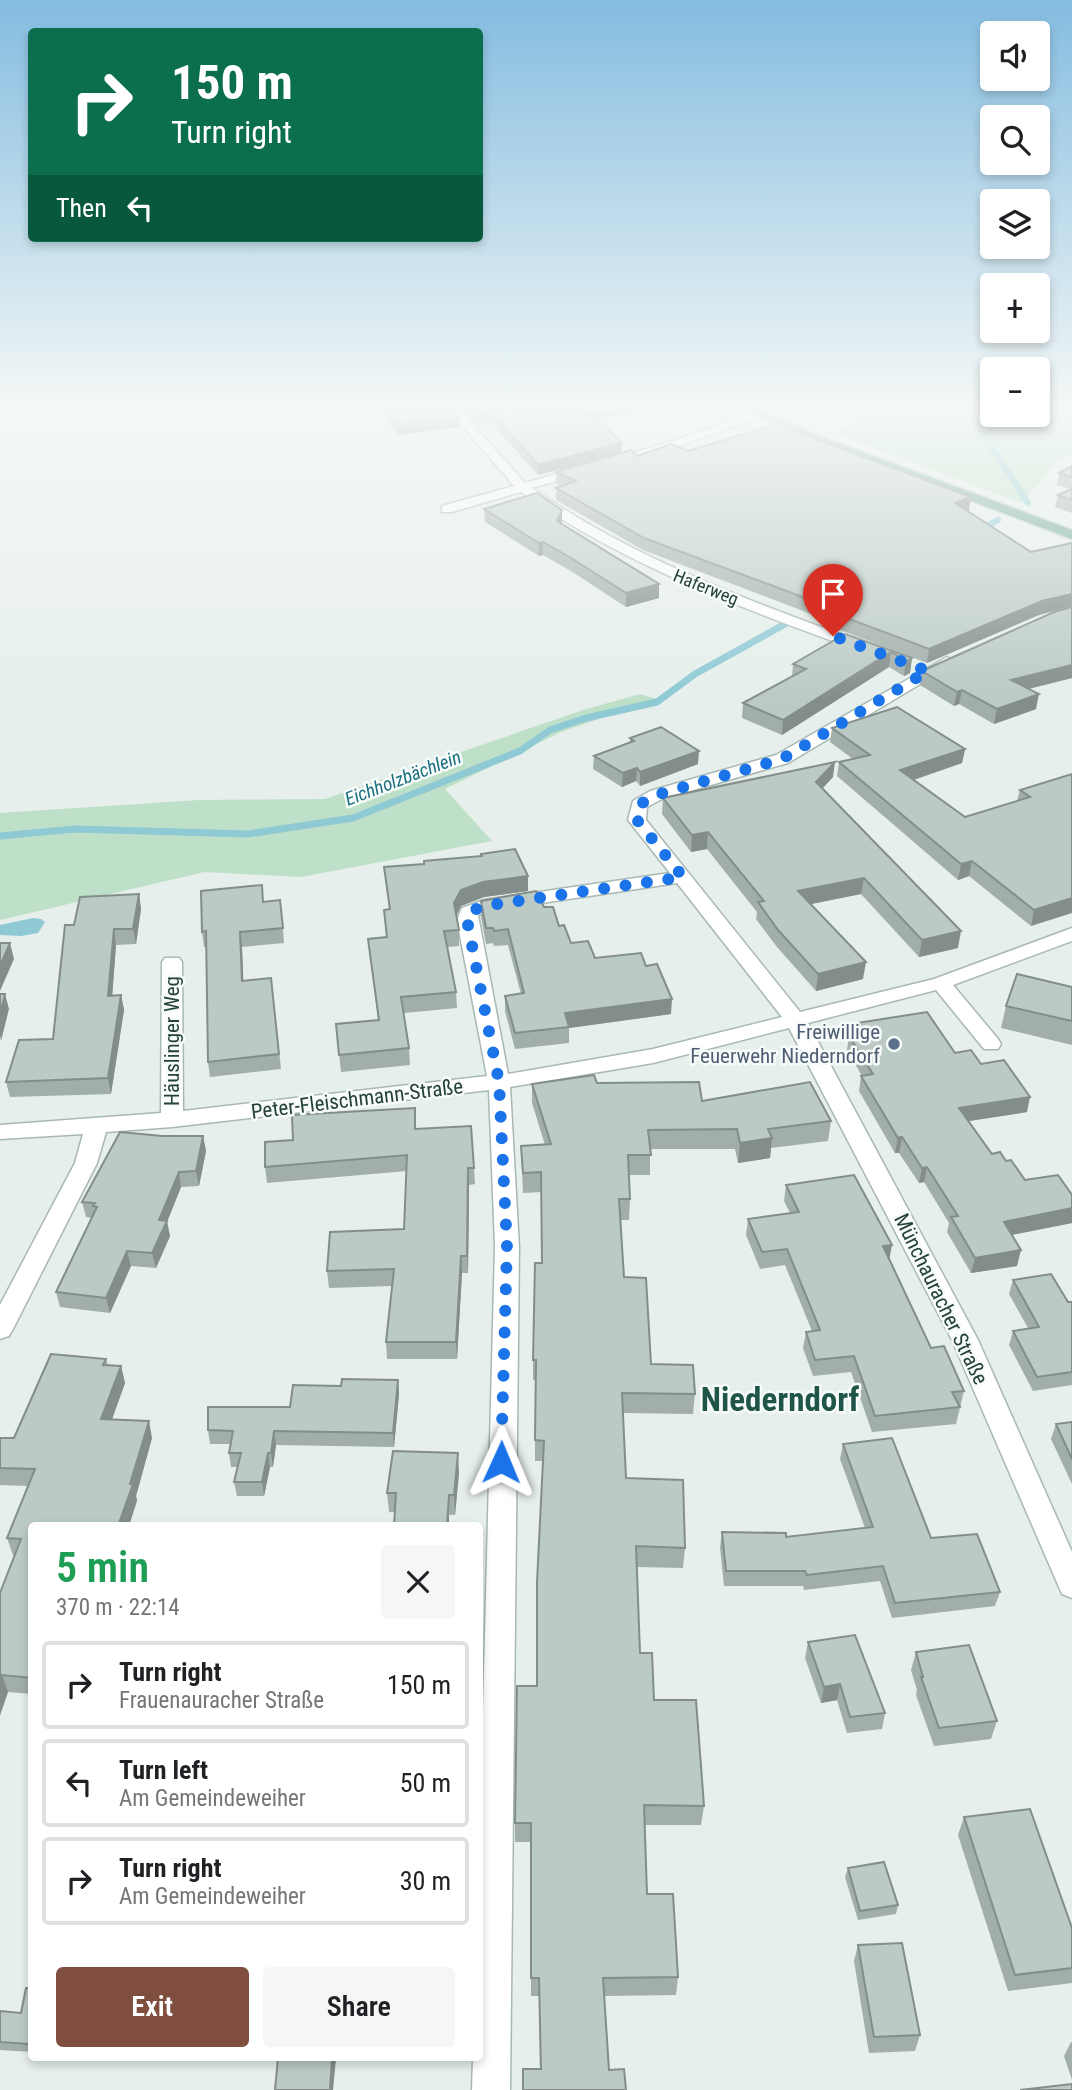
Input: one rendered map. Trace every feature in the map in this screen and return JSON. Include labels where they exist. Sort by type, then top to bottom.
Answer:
[{"type":"main road","points":[[997,508],[1072,536]]},
{"type":"street","points":[[447,509],[452,508]]},
{"type":"street","name":"Haferweg","points":[[552,508],[608,545],[762,610],[877,652]]},
{"type":"street","name":"Münchauracher Straße","points":[[961,656],[922,669],[782,759],[656,795],[639,805],[637,820],[796,1021],[965,1340],[1072,1585]]},
{"type":"street","points":[[491,2090],[507,1247],[499,1082],[467,920],[469,912],[484,906],[683,877]]},
{"type":"street","name":"Peter-Fleischmann-Straße","points":[[0,1132],[172,1120],[499,1082],[653,1056],[941,983],[1072,934]]},
{"type":"street","name":"Häuslinger Weg","points":[[172,962],[172,1120]]},
{"type":"street","points":[[941,983],[991,1044]]},
{"type":"street","points":[[0,1329],[86,1163],[96,1127]]},
{"type":"green space","points":[[640,694],[657,699],[561,732],[445,789],[492,841],[301,877],[204,872],[0,920],[0,813],[199,800],[325,799],[583,710]]},
{"type":"water","points":[[33,918],[45,922],[38,933],[21,936],[0,935],[0,925]]},
{"type":"building","points":[[558,508],[562,510],[557,521],[659,584],[626,593],[571,558],[543,542],[539,543],[484,509]]},
{"type":"building","points":[[590,508],[962,508],[1031,552],[1072,543],[1072,594],[1042,601],[929,649],[836,614],[843,612],[644,538]]},
{"type":"building","points":[[1072,607],[1072,665],[1011,680],[1039,694],[997,709],[962,690],[957,692],[922,671],[1054,612]]},
{"type":"building","points":[[845,634],[912,658],[906,661],[891,652],[783,720],[743,703],[806,669],[793,664]]},
{"type":"building","points":[[897,707],[965,749],[900,770],[965,817],[1030,797],[1020,790],[1072,774],[1072,898],[1034,910],[972,861],[961,864],[839,762],[870,755],[832,728]]},
{"type":"building","points":[[661,727],[699,751],[640,772],[637,768],[623,773],[594,756],[634,741],[630,738]]},
{"type":"building","points":[[835,762],[816,782],[961,931],[922,940],[864,878],[798,891],[866,962],[818,974],[778,930],[758,902],[764,901],[708,832],[692,835],[663,798]]},
{"type":"building","points":[[515,849],[528,876],[483,882],[461,890],[454,903],[459,930],[444,931],[456,992],[401,997],[409,1048],[339,1055],[336,1024],[379,1020],[368,939],[387,937],[384,910],[390,909],[384,867],[424,864],[424,861],[482,856],[481,854]]},
{"type":"building","points":[[262,885],[263,902],[280,900],[283,928],[240,932],[242,981],[271,978],[279,1054],[208,1062],[206,931],[202,932],[201,891]]},
{"type":"building","points":[[536,891],[544,907],[553,907],[559,926],[564,925],[571,943],[588,941],[595,958],[641,953],[646,966],[657,964],[672,999],[565,1013],[569,1027],[515,1033],[505,996],[524,993],[508,929],[494,931],[493,928],[486,928],[481,901]]},
{"type":"building","points":[[139,894],[133,929],[114,929],[108,996],[121,995],[108,1078],[6,1082],[19,1040],[53,1039],[65,925],[74,925],[80,897]]},
{"type":"building","points":[[0,943],[10,943],[0,966]]},
{"type":"building","points":[[1017,974],[1072,987],[1072,1021],[1006,1006]]},
{"type":"building","points":[[0,994],[5,994],[0,1014]]},
{"type":"building","points":[[927,1012],[955,1053],[971,1050],[981,1064],[1004,1060],[1030,1097],[959,1108],[992,1154],[1000,1152],[1006,1161],[1011,1160],[1025,1180],[1058,1175],[1072,1195],[1072,1208],[1004,1222],[1021,1250],[975,1258],[951,1217],[958,1216],[927,1167],[922,1168],[902,1137],[898,1138],[861,1076],[873,1074],[849,1036],[857,1034],[851,1024]]},
{"type":"building","points":[[594,1075],[597,1083],[699,1082],[702,1101],[810,1082],[831,1121],[768,1129],[772,1138],[740,1143],[737,1129],[648,1130],[651,1155],[628,1155],[630,1199],[619,1199],[624,1277],[646,1278],[651,1364],[693,1365],[695,1394],[622,1393],[626,1478],[683,1480],[685,1548],[636,1546],[640,1653],[652,1653],[654,1700],[696,1700],[704,1806],[644,1805],[647,1894],[673,1894],[678,1977],[603,1978],[609,2070],[624,2069],[626,2090],[523,2090],[523,2069],[541,2069],[539,1978],[531,1978],[531,1823],[515,1823],[517,1686],[537,1686],[537,1582],[544,1441],[535,1440],[536,1360],[533,1360],[535,1263],[542,1263],[541,1172],[523,1173],[521,1146],[551,1144],[532,1084]]},
{"type":"building","points":[[415,1108],[415,1129],[471,1126],[474,1168],[468,1168],[467,1256],[461,1256],[456,1342],[386,1342],[394,1269],[327,1271],[330,1232],[404,1229],[407,1155],[265,1167],[265,1142],[293,1140],[292,1115]]},
{"type":"building","points":[[120,1132],[203,1136],[196,1171],[179,1172],[159,1220],[167,1221],[152,1253],[127,1251],[106,1298],[56,1292],[97,1207],[93,1206],[95,1203],[82,1202]]},
{"type":"building","points":[[854,1175],[892,1245],[883,1246],[931,1348],[944,1346],[964,1391],[952,1392],[960,1407],[875,1416],[854,1356],[815,1360],[806,1332],[820,1330],[787,1249],[762,1252],[748,1219],[799,1212],[786,1185]]},
{"type":"building","points":[[1051,1274],[1068,1302],[1072,1302],[1072,1372],[1037,1377],[1013,1331],[1039,1327],[1013,1280]]},
{"type":"building","points":[[51,1354],[106,1359],[103,1365],[121,1366],[101,1419],[149,1421],[130,1484],[133,1484],[119,1522],[28,1522],[28,1678],[2,1675],[0,1681],[0,1593],[21,1539],[7,1538],[35,1469],[0,1468],[0,1438],[14,1438]]},
{"type":"building","points":[[342,1379],[398,1380],[393,1433],[274,1431],[271,1453],[268,1453],[262,1482],[234,1482],[241,1453],[229,1453],[233,1431],[208,1430],[208,1407],[290,1407],[293,1385],[341,1386]]},
{"type":"building","points":[[1072,1422],[1072,1459],[1056,1424]]},
{"type":"building","points":[[892,1438],[931,1538],[977,1534],[1000,1592],[895,1603],[883,1566],[807,1575],[805,1571],[726,1571],[722,1532],[786,1533],[786,1537],[873,1527],[843,1444]]},
{"type":"building","points":[[393,1451],[458,1453],[454,1495],[449,1495],[447,1522],[394,1522],[396,1493],[387,1493]]},
{"type":"building","points":[[855,1635],[885,1713],[850,1717],[840,1684],[824,1687],[808,1642]]},
{"type":"building","points":[[969,1645],[997,1721],[939,1728],[921,1677],[916,1652]]},
{"type":"building","points":[[1030,1809],[1072,1928],[1072,1968],[1015,1975],[964,1817]]},
{"type":"building","points":[[884,1862],[898,1905],[860,1911],[848,1868]]},
{"type":"building","points":[[902,1943],[920,2035],[874,2037],[858,1945]]},
{"type":"building","points":[[28,1988],[28,2044],[0,2042],[0,2011],[21,2013]]},
{"type":"building","points":[[278,2061],[332,2061],[330,2090],[275,2090]]},
{"type":"building","points":[[1072,2084],[1072,2090],[1020,2090]]},
{"type":"waterway","name":"Eichholzbächlein","points":[[978,531],[998,520]]},
{"type":"waterway","name":"Eichholzbächlein","points":[[0,836],[75,829],[248,834],[353,818],[520,751],[550,730],[586,718],[657,702],[695,674],[785,624]]},
{"type":"place","name":"Freiwillige Feuerwehr Niederndorf","points":[[894,1044]]},
{"type":"district","name":"Niederndorf","points":[[780,1399]]},
{"type":"route","points":[[501,1462],[507,1247],[499,1082],[467,920],[469,912],[484,906],[683,877],[637,820],[639,805],[656,795],[782,759],[928,671],[833,636]]}]
